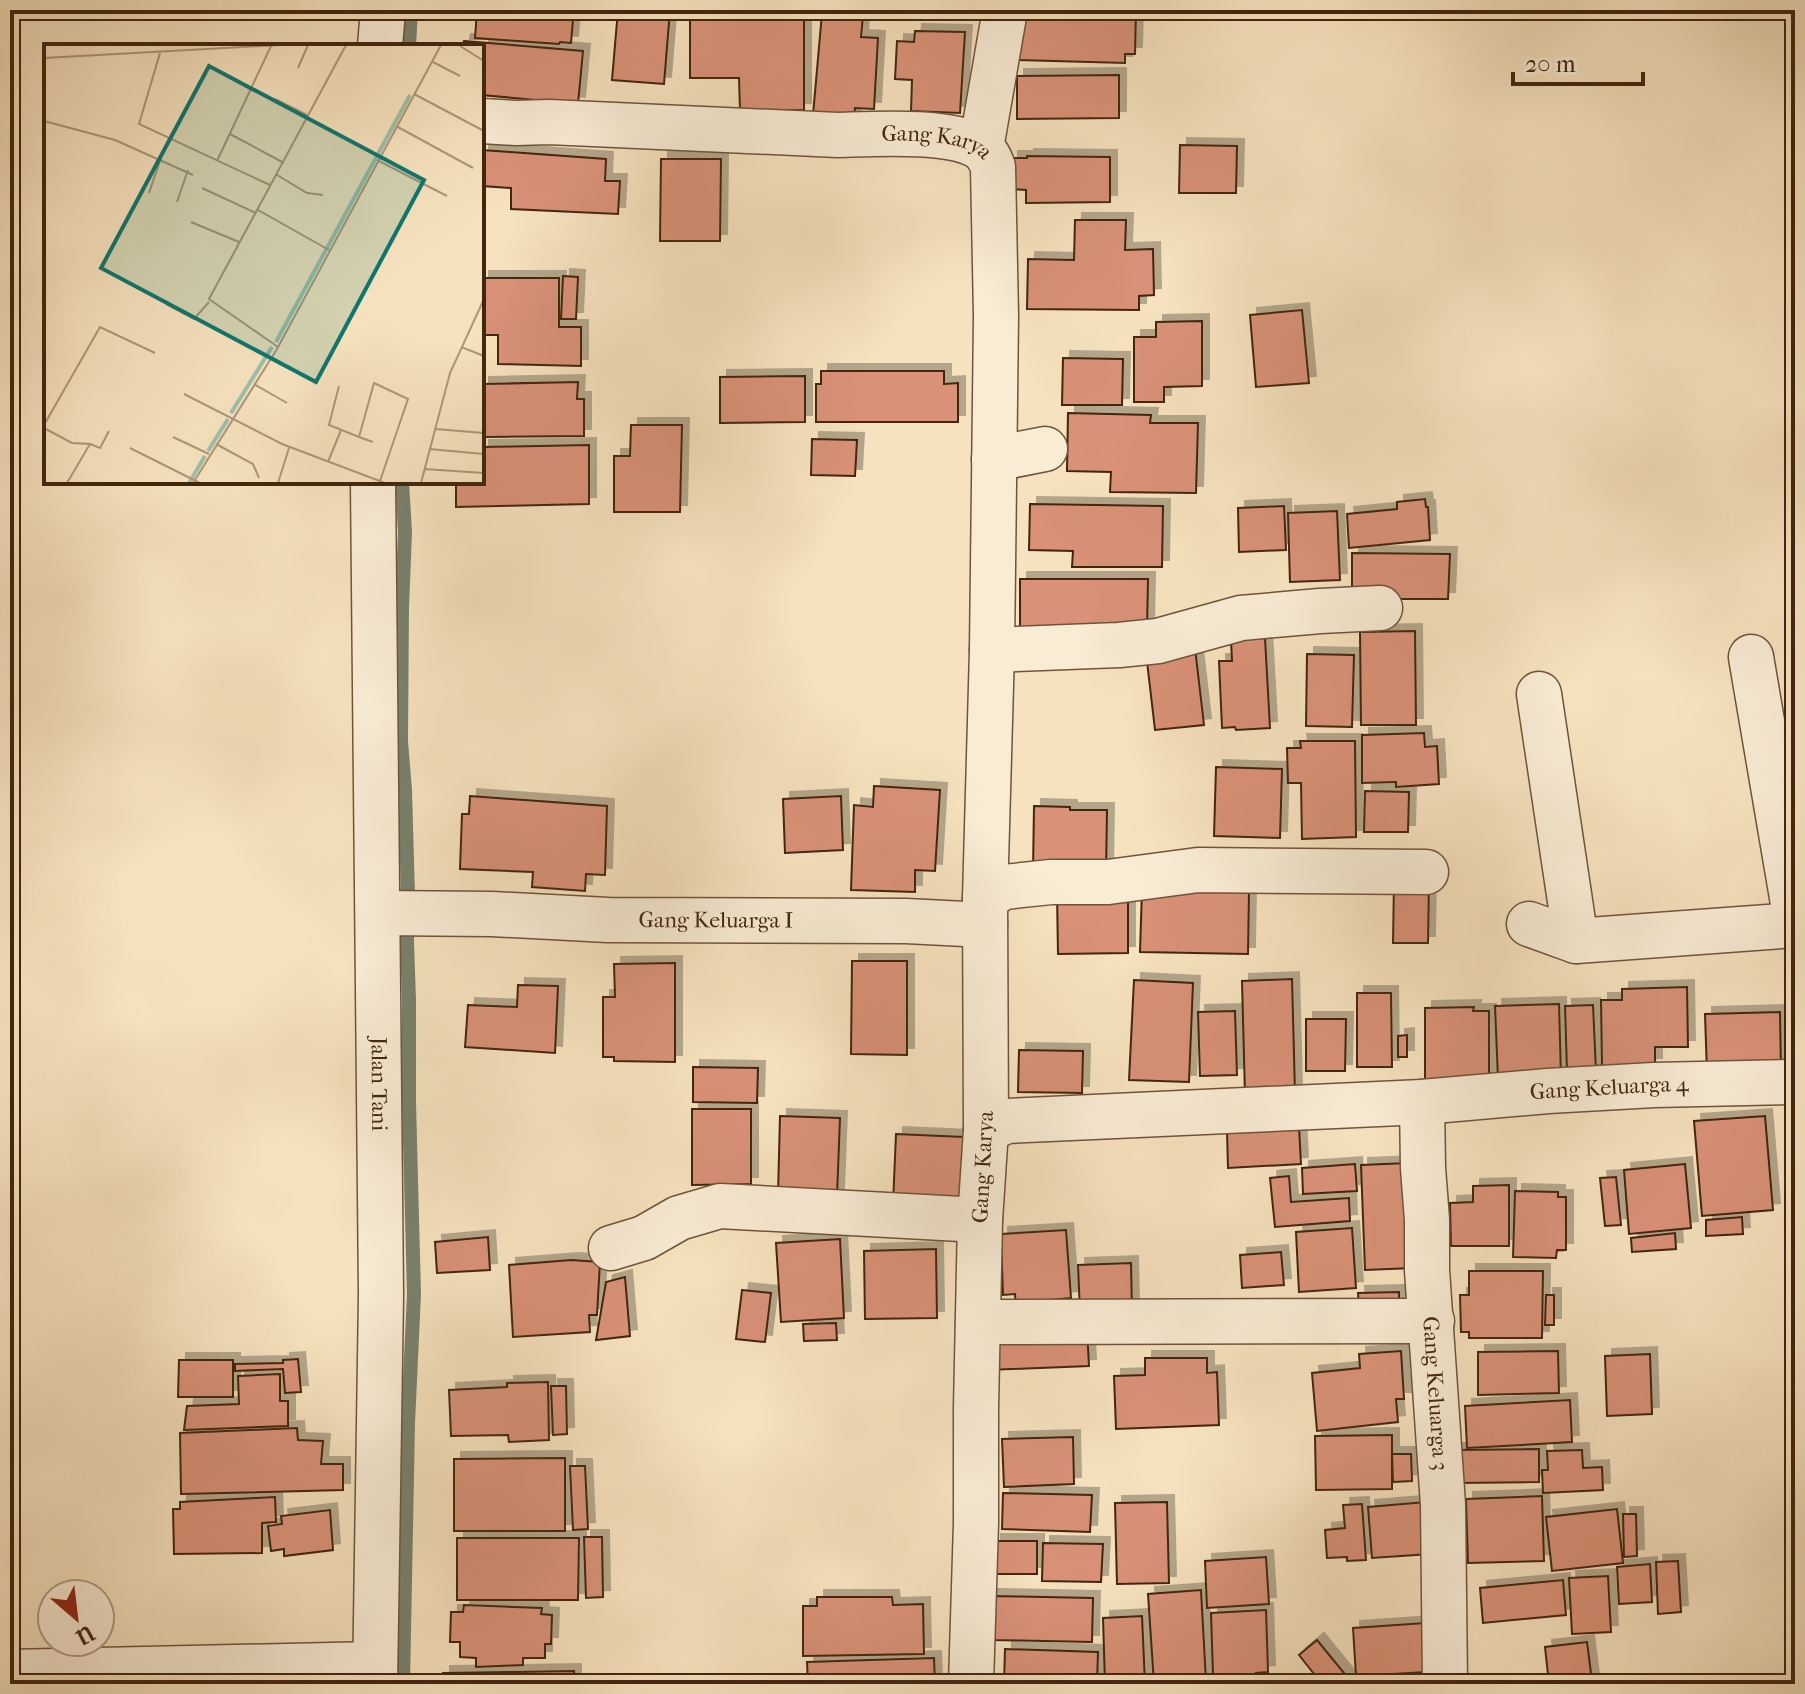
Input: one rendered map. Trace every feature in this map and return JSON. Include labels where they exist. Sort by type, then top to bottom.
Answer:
[{"type":"street","points":[[380,44],[383,10]]},
{"type":"street","points":[[981,148],[1005,10]]},
{"type":"street","name":"Gang Karya","points":[[484,121],[941,136],[981,148],[993,167],[996,316],[985,912],[986,1130],[980,1220],[971,1684]]},
{"type":"street","points":[[994,459],[1045,449]]},
{"type":"street","name":"Jalan Tani","points":[[373,484],[386,913],[375,1674]]},
{"type":"street","points":[[992,650],[1158,641],[1241,618],[1380,608]]},
{"type":"street","points":[[1751,657],[1795,915]]},
{"type":"street","points":[[1539,694],[1576,941]]},
{"type":"street","points":[[985,912],[1004,887],[1051,882],[1108,882],[1198,870],[1426,872]]},
{"type":"street","name":"Gang Keluarga I","points":[[386,913],[608,920],[906,921],[985,912]]},
{"type":"street","points":[[1529,924],[1576,941],[1795,925]]},
{"type":"street","name":"Gang Keluarga 4","points":[[986,1130],[1007,1121],[1422,1102],[1654,1085],[1795,1082]]},
{"type":"street","name":"Gang Keluarga 3","points":[[1422,1102],[1423,1168],[1443,1505],[1445,1684]]},
{"type":"street","points":[[611,1248],[644,1238],[679,1218],[720,1206],[980,1220]]},
{"type":"street","points":[[978,1322],[1432,1321]]},
{"type":"street","points":[[10,1672],[375,1674]]},
{"type":"building","points":[[477,10],[562,10],[561,18],[573,20],[571,43],[475,38]]},
{"type":"building","points":[[618,10],[670,10],[664,84],[612,80]]},
{"type":"building","points":[[1020,10],[1136,10],[1135,54],[1125,54],[1125,63],[1018,60]]},
{"type":"building","points":[[822,13],[863,16],[861,37],[878,38],[874,109],[855,108],[854,119],[813,115]]},
{"type":"building","points":[[804,14],[804,110],[740,111],[739,78],[690,78],[690,18]]},
{"type":"building","points":[[915,31],[965,32],[960,113],[911,111],[912,80],[895,79],[897,41],[914,42]]},
{"type":"building","points":[[464,41],[583,51],[578,104],[484,95],[484,44],[463,44]]},
{"type":"building","points":[[1119,75],[1119,118],[1017,119],[1017,76]]},
{"type":"building","points":[[1180,145],[1237,146],[1236,193],[1179,193]]},
{"type":"building","points":[[484,150],[606,159],[605,181],[620,181],[618,214],[511,209],[511,188],[484,186]]},
{"type":"building","points":[[1110,157],[1110,202],[1026,203],[1026,190],[1011,189],[1011,158]]},
{"type":"building","points":[[661,159],[721,159],[720,241],[660,241]]},
{"type":"building","points":[[1075,220],[1126,220],[1125,250],[1153,249],[1154,295],[1139,296],[1139,310],[1027,309],[1028,259],[1074,260]]},
{"type":"building","points":[[563,276],[578,277],[576,319],[561,319]]},
{"type":"building","points":[[484,278],[559,278],[559,327],[581,327],[581,366],[498,364],[498,335],[484,335]]},
{"type":"building","points":[[1302,310],[1309,383],[1256,387],[1250,315]]},
{"type":"building","points":[[1202,321],[1202,386],[1164,387],[1164,402],[1134,402],[1134,337],[1156,337],[1156,322]]},
{"type":"building","points":[[1063,358],[1123,359],[1122,405],[1062,405]]},
{"type":"building","points":[[821,371],[944,371],[944,384],[958,383],[958,422],[816,422],[816,384],[821,384]]},
{"type":"building","points":[[805,376],[805,422],[720,423],[720,377]]},
{"type":"building","points":[[578,382],[577,399],[584,399],[584,436],[484,437],[484,384]]},
{"type":"building","points":[[1068,413],[1151,415],[1150,423],[1198,423],[1196,493],[1110,492],[1111,472],[1067,471]]},
{"type":"building","points":[[631,425],[682,425],[680,512],[614,512],[614,456],[630,456]]},
{"type":"building","points":[[812,439],[857,440],[855,476],[811,475]]},
{"type":"building","points":[[589,445],[589,504],[456,507],[456,484],[484,484],[484,447]]},
{"type":"building","points":[[1425,499],[1430,540],[1349,548],[1347,514],[1397,509],[1397,502]]},
{"type":"building","points":[[1030,504],[1163,506],[1162,567],[1072,567],[1073,551],[1029,550]]},
{"type":"building","points":[[1284,506],[1286,550],[1239,552],[1238,508]]},
{"type":"building","points":[[1337,511],[1340,580],[1290,582],[1288,513]]},
{"type":"building","points":[[1352,553],[1450,554],[1448,599],[1352,599]]},
{"type":"building","points":[[1020,579],[1148,579],[1147,631],[1020,630]]},
{"type":"building","points":[[1415,631],[1416,725],[1361,725],[1360,632]]},
{"type":"building","points":[[1265,638],[1270,728],[1222,728],[1219,661],[1232,661],[1231,640]]},
{"type":"building","points":[[1195,648],[1204,725],[1155,730],[1146,653]]},
{"type":"building","points":[[1307,654],[1354,655],[1352,727],[1306,726]]},
{"type":"building","points":[[1424,733],[1425,747],[1437,746],[1439,784],[1396,787],[1396,782],[1362,783],[1362,735]]},
{"type":"building","points":[[1300,741],[1355,741],[1356,837],[1302,839],[1301,783],[1288,783],[1287,748],[1301,748]]},
{"type":"building","points":[[1216,767],[1282,769],[1280,838],[1214,836]]},
{"type":"building","points":[[874,786],[940,790],[935,871],[915,870],[915,892],[851,890],[854,805],[873,807]]},
{"type":"building","points":[[1365,791],[1409,792],[1408,832],[1364,832]]},
{"type":"building","points":[[470,796],[607,806],[605,875],[586,874],[585,891],[532,887],[533,872],[460,869],[462,814],[469,814]]},
{"type":"building","points":[[841,796],[843,850],[785,853],[783,799]]},
{"type":"building","points":[[1034,806],[1107,810],[1106,876],[1033,870]]},
{"type":"building","points":[[1394,882],[1429,882],[1428,943],[1393,943]]},
{"type":"building","points":[[1142,889],[1249,892],[1248,954],[1140,952]]},
{"type":"building","points":[[1128,892],[1128,953],[1058,954],[1057,893]]},
{"type":"building","points":[[852,961],[907,961],[907,1055],[851,1054]]},
{"type":"building","points":[[675,963],[675,1062],[614,1061],[614,1057],[603,1057],[603,997],[615,997],[614,964]]},
{"type":"building","points":[[1292,979],[1295,1093],[1245,1095],[1242,981]]},
{"type":"building","points":[[1134,980],[1193,983],[1189,1082],[1129,1080]]},
{"type":"building","points":[[518,985],[558,986],[555,1053],[465,1047],[468,1005],[517,1007]]},
{"type":"building","points":[[1687,987],[1688,1047],[1655,1047],[1655,1065],[1602,1067],[1601,1000],[1622,1000],[1622,989]]},
{"type":"building","points":[[1357,993],[1391,993],[1392,1067],[1357,1067]]},
{"type":"building","points":[[1559,1004],[1561,1077],[1498,1079],[1495,1006]]},
{"type":"building","points":[[1593,1005],[1596,1071],[1567,1072],[1565,1006]]},
{"type":"building","points":[[1474,1007],[1473,1011],[1489,1011],[1489,1081],[1425,1093],[1425,1008]]},
{"type":"building","points":[[1235,1011],[1237,1075],[1200,1076],[1198,1012]]},
{"type":"building","points":[[1780,1012],[1781,1071],[1707,1073],[1705,1014]]},
{"type":"building","points":[[1306,1019],[1346,1019],[1345,1071],[1306,1071]]},
{"type":"building","points":[[1407,1035],[1407,1057],[1398,1057],[1398,1036]]},
{"type":"building","points":[[1019,1050],[1083,1051],[1082,1093],[1018,1092]]},
{"type":"building","points":[[693,1067],[758,1068],[757,1103],[693,1102]]},
{"type":"building","points":[[692,1109],[751,1109],[751,1184],[692,1185]]},
{"type":"building","points":[[780,1116],[840,1118],[837,1196],[778,1195]]},
{"type":"building","points":[[1765,1116],[1773,1210],[1702,1216],[1694,1121]]},
{"type":"building","points":[[1299,1127],[1301,1164],[1228,1168],[1227,1131]]},
{"type":"building","points":[[896,1134],[964,1137],[961,1206],[893,1204]]},
{"type":"building","points":[[1408,1163],[1413,1268],[1365,1270],[1361,1165]]},
{"type":"building","points":[[1355,1164],[1357,1191],[1303,1194],[1302,1168]]},
{"type":"building","points":[[1685,1164],[1691,1228],[1629,1234],[1624,1170]]},
{"type":"building","points":[[1289,1176],[1291,1202],[1349,1198],[1350,1221],[1275,1227],[1270,1178]]},
{"type":"building","points":[[1616,1177],[1621,1225],[1605,1226],[1600,1178]]},
{"type":"building","points":[[1509,1185],[1509,1246],[1451,1246],[1450,1203],[1473,1202],[1473,1186]]},
{"type":"building","points":[[1515,1191],[1558,1192],[1558,1197],[1566,1197],[1566,1250],[1557,1250],[1556,1258],[1513,1257]]},
{"type":"building","points":[[1742,1217],[1743,1234],[1706,1236],[1706,1220]]},
{"type":"building","points":[[1352,1228],[1356,1288],[1299,1292],[1296,1232]]},
{"type":"building","points":[[1066,1230],[1071,1298],[1050,1300],[1016,1313],[1015,1294],[1003,1295],[1001,1234]]},
{"type":"building","points":[[1675,1233],[1676,1249],[1632,1252],[1631,1238]]},
{"type":"building","points":[[488,1237],[490,1270],[437,1273],[435,1242]]},
{"type":"building","points":[[840,1239],[844,1318],[781,1322],[776,1243]]},
{"type":"building","points":[[936,1249],[937,1318],[865,1319],[864,1251]]},
{"type":"building","points":[[1281,1252],[1284,1285],[1242,1288],[1240,1255]]},
{"type":"building","points":[[571,1260],[600,1262],[597,1315],[589,1315],[590,1332],[513,1337],[509,1265]]},
{"type":"building","points":[[1131,1263],[1132,1311],[1080,1312],[1078,1265]]},
{"type":"building","points":[[1469,1271],[1543,1271],[1542,1338],[1469,1338],[1469,1332],[1461,1332],[1460,1295],[1469,1295]]},
{"type":"building","points":[[625,1277],[630,1336],[596,1340],[606,1282]]},
{"type":"building","points":[[742,1290],[771,1293],[765,1342],[736,1339]]},
{"type":"building","points":[[1399,1292],[1399,1309],[1359,1309],[1358,1293]]},
{"type":"building","points":[[1546,1295],[1554,1295],[1554,1325],[1545,1325]]},
{"type":"building","points":[[836,1323],[837,1340],[804,1341],[803,1324]]},
{"type":"building","points":[[1087,1329],[1089,1366],[987,1370],[986,1333]]},
{"type":"building","points":[[1401,1351],[1404,1399],[1396,1399],[1398,1422],[1317,1431],[1312,1373],[1360,1368],[1359,1354]]},
{"type":"building","points":[[1558,1351],[1559,1393],[1478,1395],[1478,1352]]},
{"type":"building","points":[[1650,1354],[1652,1414],[1607,1416],[1605,1356]]},
{"type":"building","points":[[1145,1358],[1207,1358],[1207,1373],[1217,1372],[1219,1425],[1116,1429],[1114,1376],[1145,1375]]},
{"type":"building","points":[[298,1359],[301,1392],[285,1393],[283,1369],[235,1371],[235,1364],[283,1363],[283,1360]]},
{"type":"building","points":[[179,1360],[233,1360],[233,1397],[178,1397]]},
{"type":"building","points":[[280,1374],[280,1401],[288,1401],[288,1426],[184,1430],[187,1406],[239,1404],[238,1376]]},
{"type":"building","points":[[548,1382],[549,1440],[509,1442],[508,1435],[451,1436],[449,1390]]},
{"type":"building","points":[[551,1386],[566,1386],[567,1434],[553,1435]]},
{"type":"building","points":[[1570,1400],[1572,1442],[1467,1448],[1465,1406]]},
{"type":"building","points":[[297,1428],[298,1440],[323,1441],[321,1464],[343,1464],[343,1490],[181,1494],[180,1433]]},
{"type":"building","points":[[1392,1435],[1392,1489],[1316,1490],[1315,1436]]},
{"type":"building","points":[[1073,1437],[1074,1484],[1004,1487],[1002,1439]]},
{"type":"building","points":[[1539,1449],[1539,1482],[1456,1483],[1456,1450]]},
{"type":"building","points":[[1582,1450],[1583,1468],[1602,1467],[1603,1490],[1543,1493],[1542,1470],[1548,1470],[1547,1451]]},
{"type":"building","points":[[1392,1454],[1411,1454],[1412,1481],[1393,1482]]},
{"type":"building","points":[[565,1458],[565,1531],[454,1531],[454,1459]]},
{"type":"building","points":[[570,1466],[585,1466],[588,1529],[573,1530]]},
{"type":"building","points":[[1003,1493],[1092,1495],[1090,1532],[1002,1529]]},
{"type":"building","points":[[1542,1496],[1544,1561],[1468,1563],[1466,1499]]},
{"type":"building","points":[[275,1497],[276,1522],[262,1523],[262,1553],[174,1554],[173,1509],[180,1509],[180,1502]]},
{"type":"building","points":[[1167,1502],[1169,1583],[1117,1584],[1115,1503]]},
{"type":"building","points":[[1426,1502],[1430,1554],[1372,1558],[1368,1507]]},
{"type":"building","points":[[1362,1504],[1366,1560],[1327,1558],[1325,1530],[1345,1528],[1343,1505]]},
{"type":"building","points":[[1617,1509],[1623,1563],[1552,1571],[1546,1517]]},
{"type":"building","points":[[330,1510],[333,1550],[284,1556],[284,1549],[271,1551],[268,1526],[282,1524],[281,1516]]},
{"type":"building","points":[[1623,1514],[1636,1514],[1637,1556],[1624,1557]]},
{"type":"building","points":[[584,1537],[602,1537],[603,1597],[586,1598]]},
{"type":"building","points":[[457,1538],[579,1538],[578,1600],[457,1600]]},
{"type":"building","points":[[994,1541],[1037,1541],[1037,1574],[994,1574]]},
{"type":"building","points":[[1043,1543],[1103,1544],[1101,1582],[1042,1581]]},
{"type":"building","points":[[1266,1557],[1269,1604],[1207,1608],[1205,1561]]},
{"type":"building","points":[[1678,1561],[1681,1612],[1658,1614],[1656,1562]]},
{"type":"building","points":[[1650,1564],[1652,1602],[1619,1604],[1617,1567]]},
{"type":"building","points":[[1608,1576],[1611,1632],[1572,1634],[1569,1578]]},
{"type":"building","points":[[1563,1580],[1566,1615],[1483,1623],[1480,1588]]},
{"type":"building","points":[[1201,1590],[1206,1681],[1154,1684],[1148,1594]]},
{"type":"building","points":[[991,1596],[1093,1598],[1092,1642],[990,1640]]},
{"type":"building","points":[[817,1597],[892,1597],[893,1605],[923,1604],[924,1654],[803,1656],[803,1606],[817,1606]]},
{"type":"building","points":[[464,1605],[542,1608],[541,1614],[552,1615],[551,1644],[545,1644],[545,1658],[523,1658],[523,1665],[476,1667],[476,1658],[460,1657],[460,1642],[450,1642],[451,1612],[463,1612]]},
{"type":"building","points":[[1266,1610],[1268,1672],[1256,1673],[1257,1681],[1225,1683],[1225,1674],[1213,1675],[1211,1613]]},
{"type":"building","points":[[1142,1616],[1145,1684],[1105,1684],[1103,1618]]},
{"type":"building","points":[[1425,1623],[1428,1672],[1356,1676],[1353,1628]]},
{"type":"building","points":[[1317,1640],[1353,1684],[1322,1684],[1299,1655]]},
{"type":"building","points":[[1587,1642],[1592,1681],[1549,1684],[1545,1647]]},
{"type":"building","points":[[1005,1649],[1098,1652],[1097,1684],[1004,1684]]},
{"type":"building","points":[[934,1658],[935,1684],[808,1684],[807,1662]]},
{"type":"building","points":[[574,1671],[574,1684],[443,1684],[443,1673]]},
{"type":"waterway","points":[[409,44],[411,10]]},
{"type":"waterway","points":[[402,484],[405,532],[401,741],[408,896],[414,1294],[403,1684]]}]
